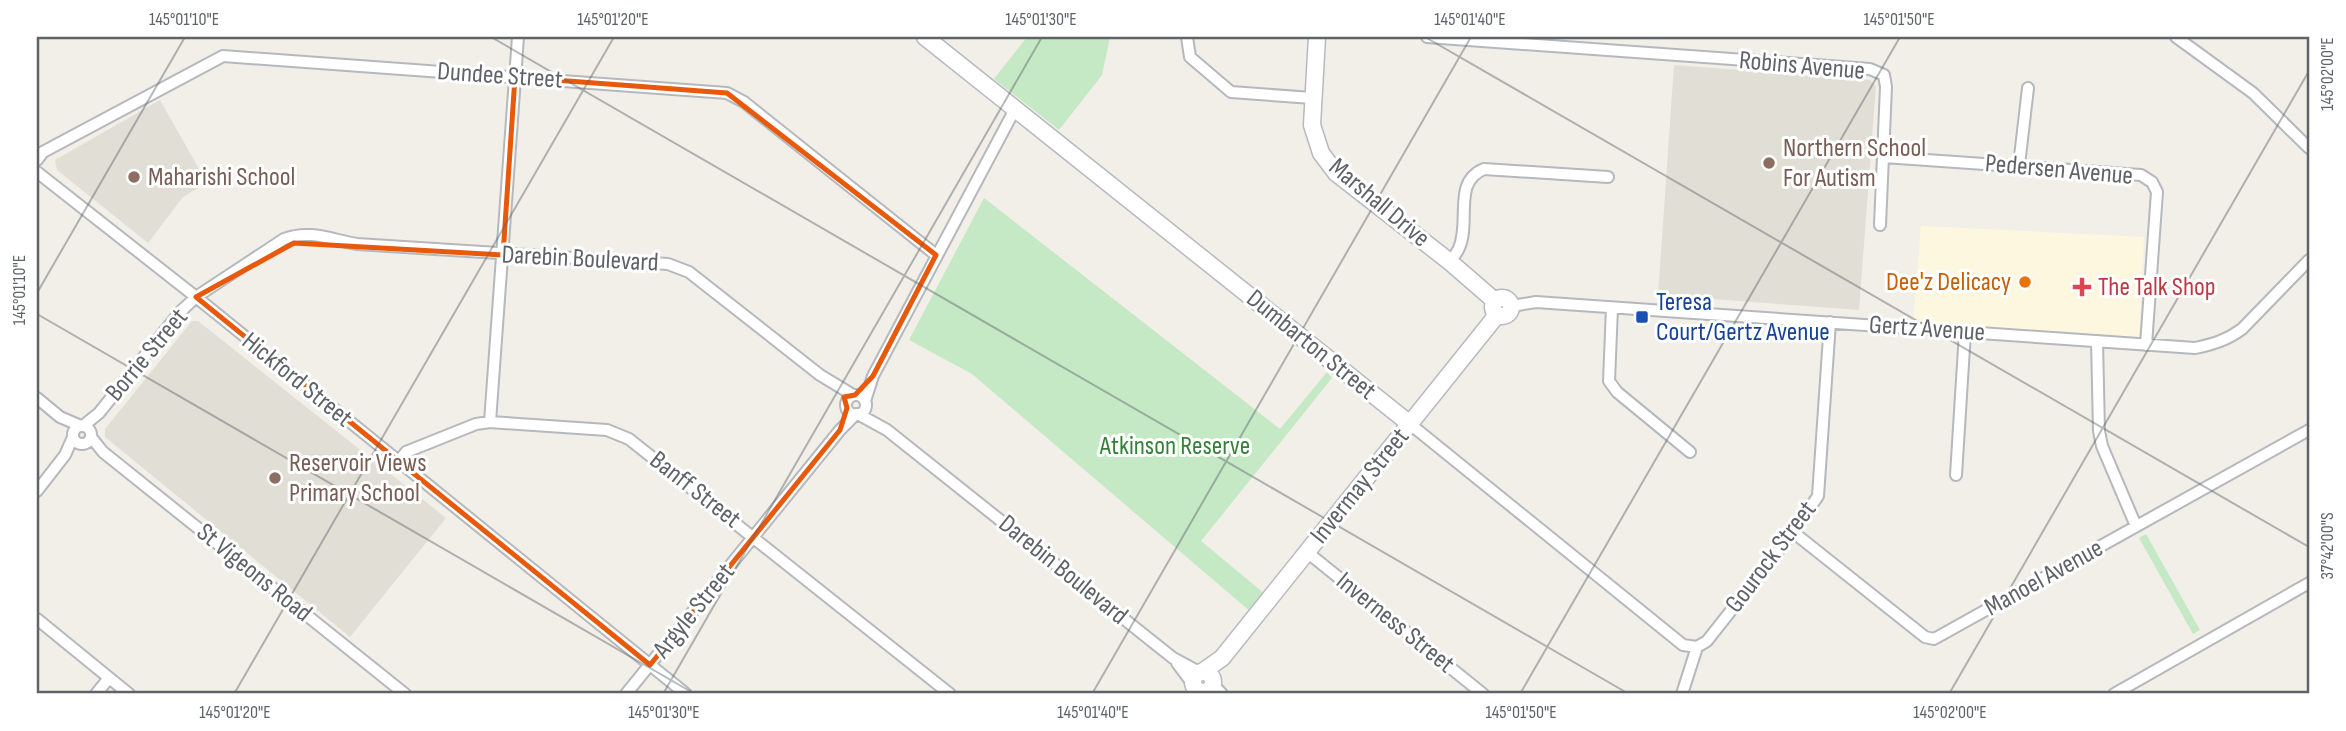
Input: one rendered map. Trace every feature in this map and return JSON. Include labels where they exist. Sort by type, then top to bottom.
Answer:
[{"type":"street","points":[[490,422],[518,37]]},
{"type":"street","name":"Dumbarton Street","points":[[925,37],[1683,645],[1697,647]]},
{"type":"street","points":[[1187,37],[1190,57],[1231,92],[1312,98]]},
{"type":"street","name":"Marshall Drive","points":[[1317,37],[1312,125],[1321,153],[1336,173],[1450,262],[1496,308]]},
{"type":"street","name":"Robins Avenue","points":[[1427,37],[1870,69],[1884,75],[1886,87],[1884,157]]},
{"type":"street","points":[[2176,37],[2253,93],[2309,148]]},
{"type":"street","name":"Dundee Street","points":[[37,160],[43,152],[223,56],[727,93],[744,102],[936,255]]},
{"type":"street","points":[[2019,165],[2028,88]]},
{"type":"street","name":"Argyle Street","points":[[626,694],[840,430],[873,376],[1015,108]]},
{"type":"street","points":[[1880,225],[1884,157]]},
{"type":"street","name":"Pedersen Avenue","points":[[1884,157],[2141,175],[2152,182],[2157,192],[2146,345]]},
{"type":"street","points":[[1450,262],[1459,248],[1466,183],[1472,173],[1484,169],[1608,177]]},
{"type":"street","name":"Hickford Street","points":[[37,172],[686,694]]},
{"type":"street","name":"Darebin Boulevard","points":[[195,297],[250,262],[294,243],[344,242],[678,266],[820,375],[1173,658],[1203,686]]},
{"type":"street","name":"Gertz Avenue","points":[[1512,306],[1536,302],[2195,348],[2217,344],[2242,329],[2309,260]]},
{"type":"street","name":"Borrie Street","points":[[37,491],[180,312],[195,297]]},
{"type":"street","points":[[1496,308],[1505,298],[1512,306]]},
{"type":"street","name":"Invermay Street","points":[[1203,686],[1222,658],[1410,424],[1496,308]]},
{"type":"street","points":[[1612,308],[1609,382],[1617,392],[1690,452]]},
{"type":"street","name":"Gourock Street","points":[[1682,694],[1697,647],[1707,641],[1818,496],[1830,322]]},
{"type":"street","points":[[1956,475],[1965,332]]},
{"type":"street","points":[[2097,341],[2100,439],[2136,526]]},
{"type":"street","name":"St Vigeons Road","points":[[37,398],[405,694]]},
{"type":"street","name":"Banff Street","points":[[398,462],[406,452],[476,424],[490,422],[607,430],[629,439],[950,694]]},
{"type":"street","name":"Manoel Avenue","points":[[1793,532],[1924,637],[1934,639],[2309,430]]},
{"type":"street","name":"Inverness Street","points":[[1307,552],[1483,694]]},
{"type":"street","points":[[2114,694],[2309,583]]},
{"type":"street","points":[[37,619],[129,694]]},
{"type":"street","points":[[96,694],[109,678]]},
{"type":"highlighted area","points":[[515,77],[727,93],[936,255],[873,376],[855,395],[844,397],[847,408],[840,430],[650,665],[196,297],[294,243],[503,255]]},
{"type":"shaded area","name":"Northern School For Autism","points":[[1674,65],[1870,80],[1876,86],[1859,310],[1658,295]]},
{"type":"shaded area","name":"Maharishi School","points":[[160,100],[207,183],[183,197],[148,243],[57,170],[55,160]]},
{"type":"shaded area","points":[[1921,226],[2144,237],[2139,337],[1913,323]]},
{"type":"shaded area","name":"Reservoir Views Primary School","points":[[192,321],[198,321],[446,518],[350,637],[105,437],[105,429]]},
{"type":"green space","points":[[1027,37],[1110,37],[1102,75],[1059,130],[994,79]]},
{"type":"green space","name":"Atkinson Reserve","points":[[984,198],[1280,429],[1327,372],[1332,378],[1201,541],[1265,594],[1251,612],[972,374],[909,340]]},
{"type":"green space","points":[[2146,534],[2200,630],[2193,634],[2139,538]]},
{"type":"place","name":"Northern School For Autism","points":[[1769,163]]},
{"type":"place","name":"Maharishi School","points":[[134,177]]},
{"type":"place","name":"Dee'z Delicacy","points":[[2025,282]]},
{"type":"place","name":"The Talk Shop","points":[[2082,287]]},
{"type":"place","name":"Teresa Court/Gertz Avenue","points":[[1642,317]]},
{"type":"place","name":"Reservoir Views Primary School","points":[[275,478]]}]
